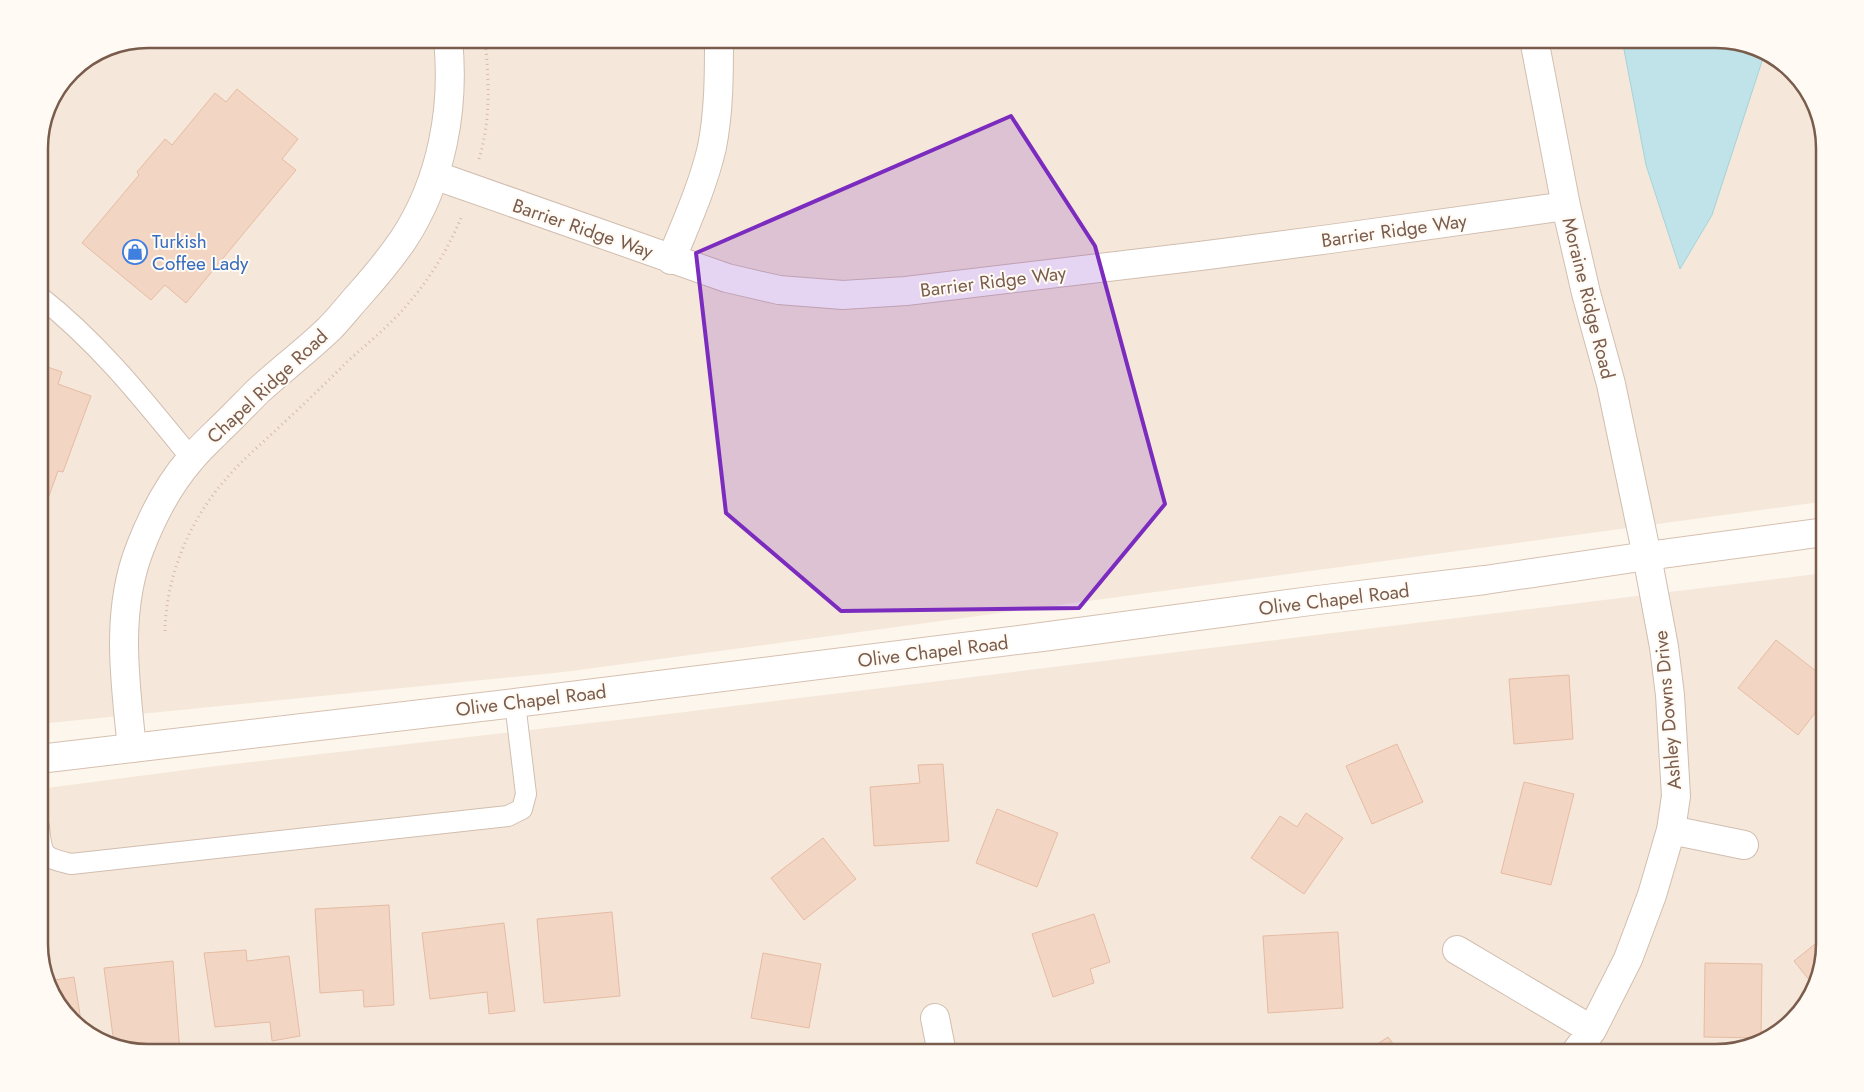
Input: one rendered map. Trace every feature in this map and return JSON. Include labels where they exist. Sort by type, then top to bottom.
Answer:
[{"type":"street","name":"Chapel Ridge Road","points":[[132,748],[124,679],[126,608],[139,549],[152,520],[164,497],[191,458],[258,391],[330,328],[380,271],[403,240],[422,206],[439,162],[448,120],[451,68],[449,48]]},
{"type":"street","points":[[671,260],[698,192],[712,146],[719,97],[719,48]]},
{"type":"street","name":"Moraine Ridge Road","points":[[1536,48],[1566,206],[1586,293],[1611,384],[1648,556]]},
{"type":"street","name":"Barrier Ridge Way","points":[[434,176],[727,278],[779,290],[843,295],[897,292],[1321,240],[1566,206]]},
{"type":"street","name":"Olive Chapel Road","points":[[48,758],[515,703],[1485,580],[1816,533]]},
{"type":"street","name":"Ashley Downs Drive","points":[[1582,1044],[1592,1030],[1628,959],[1652,896],[1671,830],[1676,796],[1670,695],[1664,647],[1648,556]]},
{"type":"street","points":[[1671,830],[1744,845]]},
{"type":"street","points":[[1457,950],[1592,1030]]},
{"type":"street","points":[[935,1018],[940,1044]]},
{"type":"lane","points":[[48,303],[68,318],[101,351],[191,458]]},
{"type":"lane","points":[[48,858],[70,864],[508,816],[522,810],[526,794],[515,703]]},
{"type":"path","points":[[480,156],[484,144],[488,90],[486,48]]},
{"type":"path","points":[[165,631],[165,610],[170,586],[193,526],[210,498],[226,478],[254,450],[400,313],[440,259],[454,237],[463,215]]},
{"type":"highlighted area","points":[[1011,116],[1095,246],[1165,504],[1079,608],[841,611],[726,513],[696,253]]},
{"type":"shaded area","points":[[141,48],[1730,48],[1755,55],[1777,68],[1796,87],[1809,109],[1816,134],[1816,503],[564,672],[48,723],[48,134],[58,103],[72,81],[81,72],[109,55],[128,49]]},
{"type":"shaded area","points":[[1816,574],[1816,958],[1809,983],[1803,995],[1787,1015],[1767,1031],[1755,1037],[1730,1044],[134,1044],[109,1037],[87,1024],[68,1005],[55,983],[48,958],[48,788],[216,766],[652,716]]},
{"type":"water","points":[[1624,48],[1730,48],[1763,59],[1712,215],[1680,269],[1646,165]]},
{"type":"building","points":[[237,89],[298,139],[282,159],[296,170],[186,303],[165,285],[151,300],[82,243],[139,175],[137,172],[165,139],[172,145],[215,93],[226,102]]},
{"type":"building","points":[[48,367],[62,372],[58,384],[91,396],[63,472],[58,471],[48,498]]},
{"type":"building","points":[[1776,640],[1816,671],[1816,712],[1798,735],[1738,688]]},
{"type":"building","points":[[1569,675],[1573,739],[1514,744],[1509,679]]},
{"type":"building","points":[[1397,744],[1423,802],[1372,824],[1346,766]]},
{"type":"building","points":[[943,764],[949,841],[874,846],[870,787],[920,783],[918,765]]},
{"type":"building","points":[[1524,782],[1574,794],[1551,885],[1501,873]]},
{"type":"building","points":[[997,809],[1058,833],[1037,887],[976,863]]},
{"type":"building","points":[[1306,813],[1343,838],[1304,894],[1251,858],[1280,816],[1297,827]]},
{"type":"building","points":[[823,838],[856,879],[804,920],[771,878]]},
{"type":"building","points":[[389,905],[394,1005],[364,1007],[363,990],[320,993],[315,909]]},
{"type":"building","points":[[612,912],[620,996],[544,1003],[537,919]]},
{"type":"building","points":[[1094,914],[1110,962],[1090,969],[1094,983],[1053,997],[1032,934]]},
{"type":"building","points":[[504,923],[515,1011],[489,1014],[487,992],[430,999],[422,933]]},
{"type":"building","points":[[1338,932],[1343,1008],[1268,1013],[1263,936]]},
{"type":"building","points":[[1816,943],[1816,958],[1810,981],[1794,961]]},
{"type":"building","points":[[246,950],[247,961],[289,956],[300,1036],[272,1041],[270,1022],[215,1027],[204,953]]},
{"type":"building","points":[[763,953],[821,964],[809,1028],[751,1018]]},
{"type":"building","points":[[173,961],[179,1044],[134,1044],[113,1038],[104,968]]},
{"type":"building","points":[[1705,963],[1762,964],[1761,1034],[1752,1038],[1704,1037]]},
{"type":"building","points":[[74,977],[81,1018],[61,995],[54,980]]},
{"type":"building","points":[[1388,1037],[1393,1044],[1378,1044]]},
{"type":"place","name":"Turkish Coffee Lady","points":[[135,252]]}]
